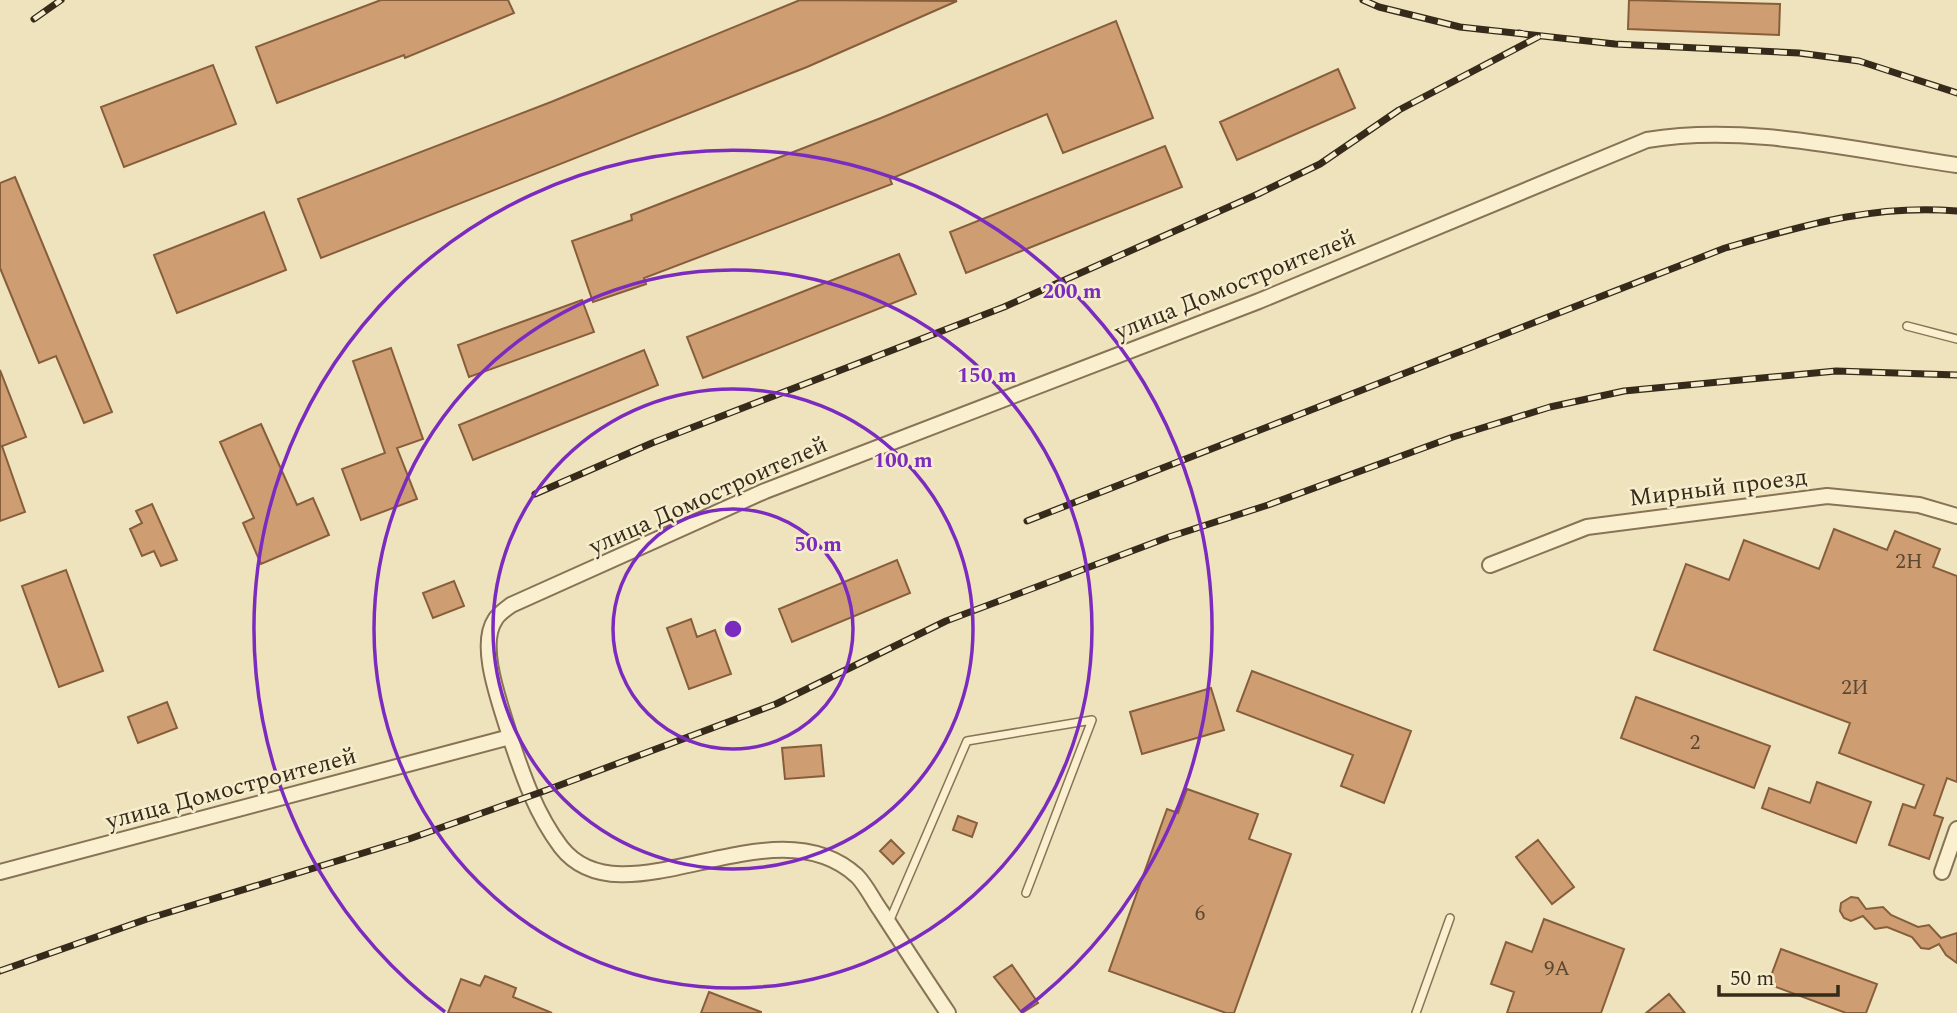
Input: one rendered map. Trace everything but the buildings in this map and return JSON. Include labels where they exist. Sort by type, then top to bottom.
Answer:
[{"type":"street","name":"улица Домостроителей","points":[[0,873],[510,737],[489,658],[489,636],[495,619],[511,605],[765,491],[1259,301],[1647,140],[1686,133],[1735,134],[1957,165]]},
{"type":"street","name":"Мирный проезд","points":[[1490,565],[1587,527],[1827,496],[1919,505],[1957,516]]},
{"type":"street","points":[[510,737],[530,796],[563,849],[590,869],[624,874],[650,873],[762,849],[805,850],[857,877],[947,1013]]},
{"type":"street","points":[[1942,872],[1957,829]]},
{"type":"lane","points":[[1907,326],[1957,339]]},
{"type":"lane","points":[[888,923],[967,741],[1092,720],[1026,893]]},
{"type":"lane","points":[[1416,1013],[1450,918]]},
{"type":"railway","points":[[34,19],[61,0]]},
{"type":"railway","points":[[1363,0],[1379,7],[1460,27],[1615,44],[1799,53],[1859,61],[1957,93]]},
{"type":"railway","points":[[535,494],[652,443],[1004,307],[1258,194],[1320,164],[1399,110],[1538,37],[1519,33]]},
{"type":"railway","points":[[1027,521],[1725,248],[1840,218],[1897,211],[1957,211]]},
{"type":"railway","points":[[0,971],[147,919],[409,839],[547,790],[776,704],[946,621],[1169,537],[1268,505],[1453,437],[1550,407],[1624,391],[1836,371],[1957,375]]}]
